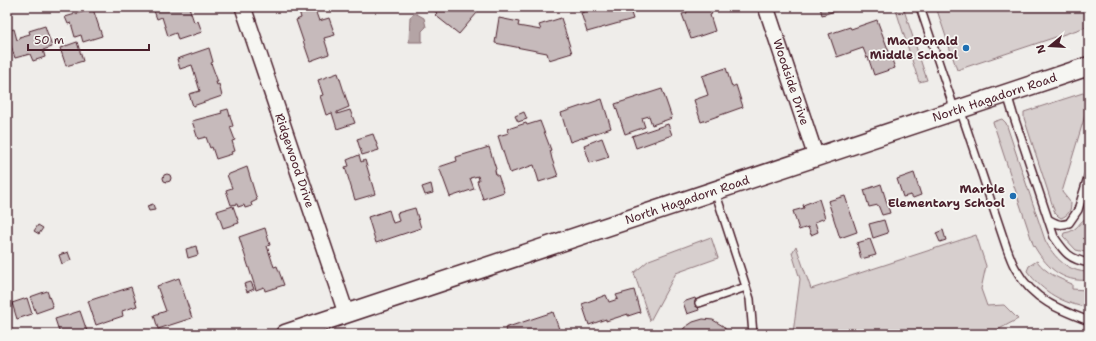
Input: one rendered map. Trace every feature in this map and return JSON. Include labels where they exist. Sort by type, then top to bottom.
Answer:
[{"type":"street","name":"Ridgewood Drive","points":[[243,7],[346,313]]},
{"type":"street","name":"Woodside Drive","points":[[766,7],[816,157]]},
{"type":"street","name":"North Hagadorn Road","points":[[285,334],[1089,66]]},
{"type":"lane","points":[[920,7],[1016,271],[1031,290],[1041,299],[1059,310],[1089,321]]},
{"type":"lane","points":[[1007,94],[1054,237],[1063,251],[1075,260],[1089,263]]},
{"type":"lane","points":[[1048,218],[1054,223],[1061,225],[1069,223],[1078,210],[1089,174]]},
{"type":"lane","points":[[714,191],[750,300],[753,334]]},
{"type":"lane","points":[[699,303],[746,287]]},
{"type":"shaded area","points":[[895,7],[903,7],[927,80],[919,82]]},
{"type":"shaded area","name":"MacDonald Middle School","points":[[936,7],[1089,7],[1089,26],[957,70]]},
{"type":"shaded area","points":[[415,13],[424,18],[426,27],[422,31],[422,42],[409,42],[410,17]]},
{"type":"shaded area","points":[[1089,91],[1089,116],[1086,112],[1062,192],[1071,203],[1071,208],[1068,214],[1061,218],[1055,213],[1024,118],[1024,112]]},
{"type":"shaded area","points":[[1002,119],[1006,123],[1045,240],[1053,253],[1062,263],[1075,270],[1089,272],[1089,280],[1071,279],[1055,271],[1043,259],[1033,244],[993,122]]},
{"type":"shaded area","points":[[1089,217],[1089,253],[1076,250],[1063,236],[1064,233],[1073,230],[1085,218]]},
{"type":"shaded area","points":[[976,235],[986,266],[981,289],[987,306],[1004,305],[1018,319],[990,334],[793,333],[800,279],[792,253],[796,246],[811,289]]},
{"type":"shaded area","points":[[711,237],[718,258],[676,273],[650,321],[634,273],[649,260]]},
{"type":"shaded area","points":[[1037,261],[1048,272],[1072,284],[1072,289],[1086,290],[1086,285],[1089,285],[1089,308],[1070,303],[1054,296],[1033,279],[1027,271],[1029,266]]},
{"type":"building","points":[[148,7],[189,7],[194,22],[198,21],[202,32],[178,40],[176,33],[168,36],[162,17],[157,19],[153,8],[149,9]]},
{"type":"building","points":[[298,7],[314,7],[319,21],[329,18],[335,35],[324,38],[329,54],[310,61],[296,20],[301,18]]},
{"type":"building","points":[[430,7],[470,7],[477,13],[459,34],[435,15],[437,13]]},
{"type":"building","points":[[597,7],[629,7],[633,19],[587,32],[581,13]]},
{"type":"building","points":[[685,7],[709,7],[712,14],[710,15],[715,31],[691,39],[682,14],[687,13]]},
{"type":"building","points":[[820,7],[848,7],[822,15]]},
{"type":"building","points":[[93,9],[102,36],[83,42],[81,35],[75,37],[71,23],[68,24],[65,17]]},
{"type":"building","points":[[499,18],[519,22],[518,26],[541,30],[539,25],[561,18],[572,53],[549,60],[547,53],[495,43]]},
{"type":"building","points":[[877,20],[895,68],[874,75],[868,57],[867,58],[863,48],[837,57],[829,34],[850,27],[851,29]]},
{"type":"building","points":[[45,26],[52,47],[43,50],[45,57],[33,61],[30,54],[15,58],[10,43],[7,44],[7,31],[14,29],[17,40],[20,39],[19,37],[30,34],[29,31]]},
{"type":"building","points":[[77,42],[83,61],[66,66],[60,48]]},
{"type":"building","points":[[209,48],[213,62],[211,63],[218,82],[216,82],[217,85],[219,84],[222,96],[193,106],[189,94],[200,91],[192,65],[180,69],[177,59]]},
{"type":"building","points":[[726,68],[732,87],[736,85],[743,107],[701,122],[694,100],[708,95],[702,76]]},
{"type":"building","points":[[338,73],[349,107],[337,112],[337,114],[350,110],[355,123],[337,129],[332,113],[326,115],[320,96],[323,95],[318,80]]},
{"type":"building","points":[[662,89],[672,118],[652,125],[649,116],[642,118],[645,127],[625,134],[615,104]]},
{"type":"building","points":[[602,99],[611,128],[570,142],[561,113]]},
{"type":"building","points":[[228,109],[233,126],[230,127],[235,140],[232,141],[235,151],[231,152],[232,154],[216,159],[212,147],[210,148],[206,137],[198,139],[192,121],[222,113],[221,111]]},
{"type":"building","points":[[524,112],[527,119],[518,122],[515,116]]},
{"type":"building","points":[[540,121],[551,150],[552,159],[558,176],[539,182],[534,165],[510,173],[498,136],[509,133],[508,129],[526,123],[527,125]]},
{"type":"building","points":[[668,124],[672,135],[636,148],[632,136]]},
{"type":"building","points":[[373,134],[379,150],[362,155],[357,139]]},
{"type":"building","points":[[602,138],[609,157],[590,163],[584,145]]},
{"type":"building","points":[[489,147],[496,169],[496,175],[498,175],[504,192],[483,199],[477,181],[479,180],[478,176],[470,178],[474,189],[450,197],[439,167],[457,161],[456,157]]},
{"type":"building","points":[[359,155],[361,162],[365,160],[375,194],[355,200],[345,167],[349,166],[347,160]]},
{"type":"building","points":[[247,167],[257,200],[251,203],[252,206],[245,208],[244,205],[238,207],[237,204],[231,205],[226,190],[232,188],[227,175]]},
{"type":"building","points":[[914,173],[921,195],[913,198],[911,195],[903,197],[897,179]]},
{"type":"building","points":[[167,174],[170,175],[170,181],[167,182],[164,181],[163,178],[164,175]]},
{"type":"building","points":[[431,184],[433,193],[425,195],[422,187]]},
{"type":"building","points":[[881,184],[890,213],[882,215],[878,205],[869,207],[864,190]]},
{"type":"building","points":[[845,196],[857,232],[840,238],[828,201]]},
{"type":"building","points":[[819,199],[825,218],[815,222],[818,232],[811,235],[808,227],[799,230],[793,211],[804,208],[803,205]]},
{"type":"building","points":[[153,204],[155,210],[149,211],[147,206]]},
{"type":"building","points":[[233,206],[239,223],[223,228],[217,211]]},
{"type":"building","points":[[415,208],[421,228],[376,243],[368,217],[389,210],[393,223],[399,221],[397,213]]},
{"type":"building","points":[[884,220],[888,233],[873,238],[869,224]]},
{"type":"building","points":[[38,225],[43,228],[39,234],[34,231]]},
{"type":"building","points":[[265,228],[270,245],[267,246],[274,267],[277,266],[284,285],[265,291],[264,287],[256,290],[239,237]]},
{"type":"building","points":[[943,230],[946,240],[940,242],[936,233]]},
{"type":"building","points":[[870,239],[876,255],[861,259],[857,243]]},
{"type":"building","points":[[196,246],[198,255],[188,258],[186,249]]},
{"type":"building","points":[[68,252],[71,260],[62,264],[59,255]]},
{"type":"building","points":[[179,278],[192,318],[158,329],[154,315],[166,311],[157,286]]},
{"type":"building","points":[[251,282],[254,289],[247,292],[244,284]]},
{"type":"building","points":[[131,287],[137,306],[122,311],[123,316],[96,325],[88,301]]},
{"type":"building","points":[[634,290],[640,312],[606,321],[606,319],[589,325],[582,304],[606,295],[609,302],[618,299],[616,295]]},
{"type":"building","points":[[47,291],[53,307],[36,313],[30,297]]},
{"type":"building","points":[[27,298],[32,314],[17,319],[12,303]]},
{"type":"building","points":[[695,298],[699,310],[687,314],[683,302]]},
{"type":"building","points":[[80,311],[88,334],[60,334],[55,319]]},
{"type":"building","points":[[553,312],[560,332],[555,334],[507,334],[505,328]]},
{"type":"building","points":[[703,319],[713,320],[723,326],[729,334],[681,334],[684,328],[693,322]]},
{"type":"place","name":"MacDonald Middle School","points":[[966,48]]},
{"type":"place","name":"Marble Elementary School","points":[[1013,196]]}]
